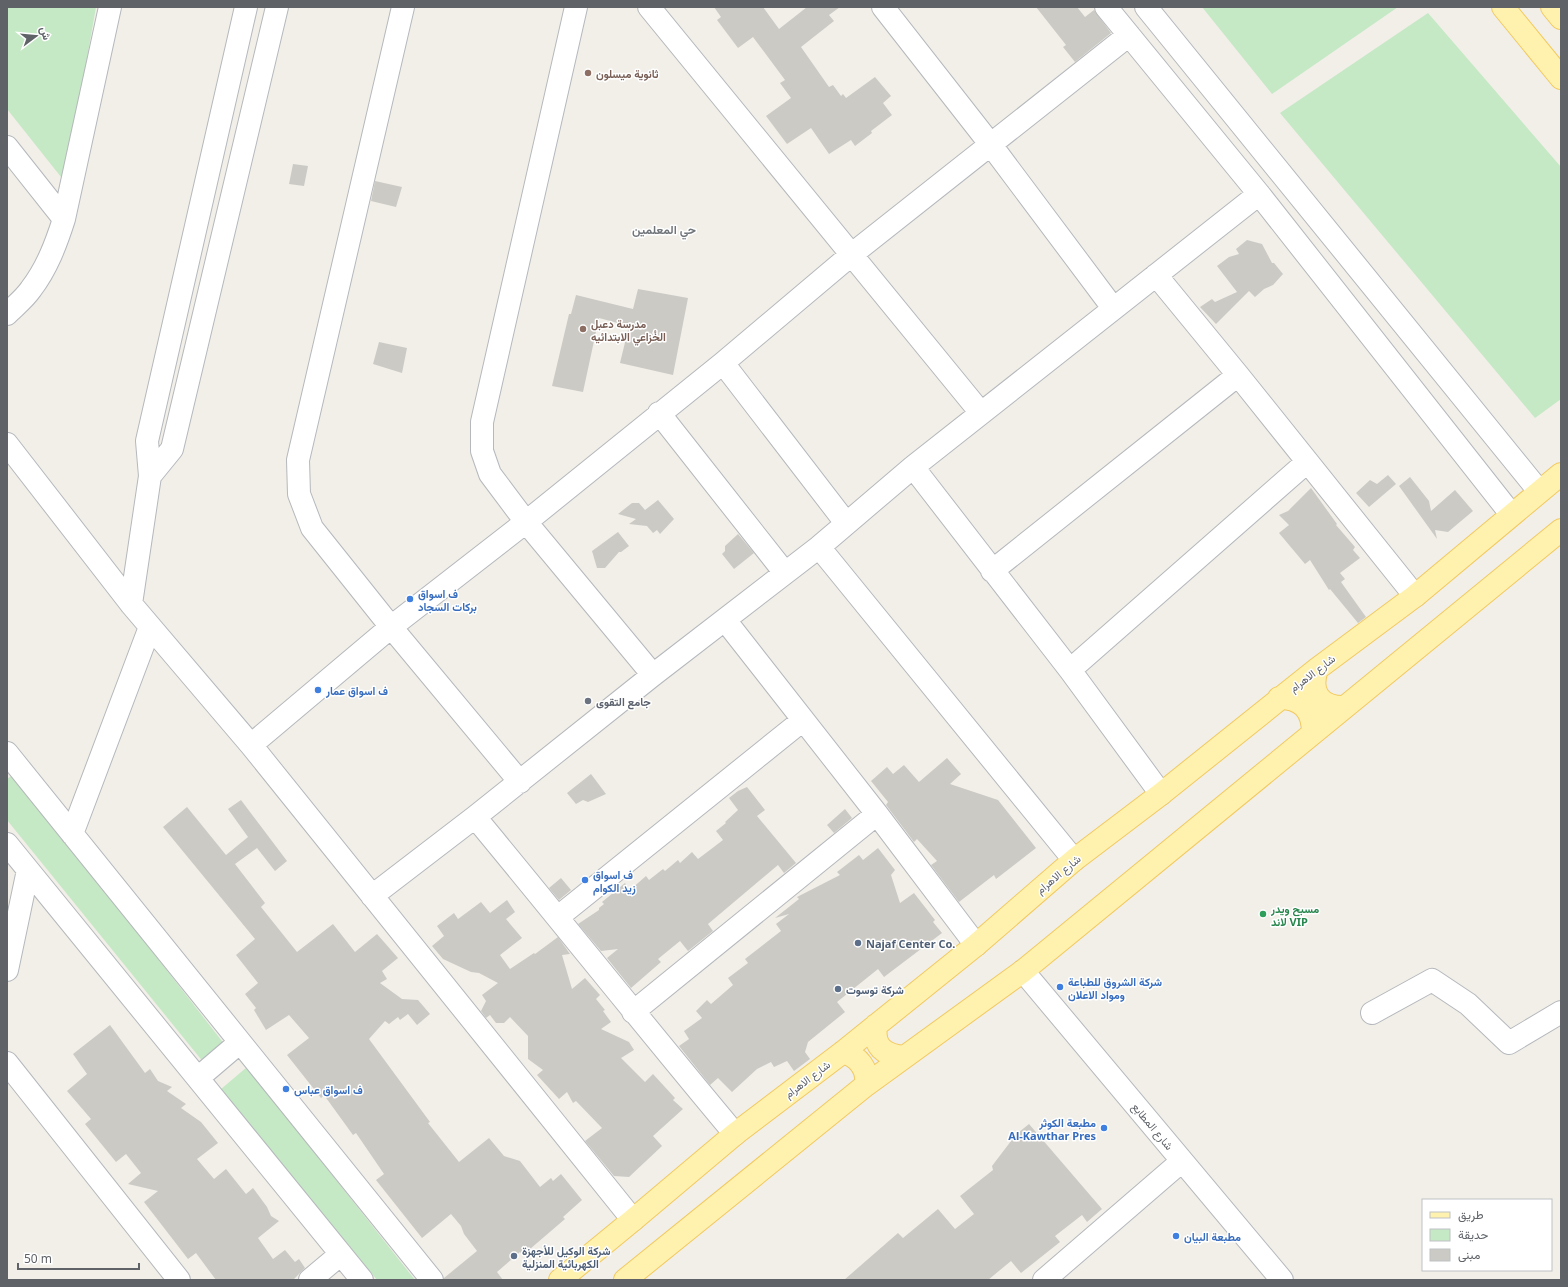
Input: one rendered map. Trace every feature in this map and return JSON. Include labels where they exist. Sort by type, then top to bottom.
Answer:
[{"type":"main road","points":[[1503,7],[1561,78]]},
{"type":"main road","points":[[1552,7],[1561,18]]},
{"type":"main road","name":"شارع الاهرام","points":[[560,1280],[735,1134],[843,1052],[976,945],[1074,860],[1161,794],[1316,669],[1414,596],[1561,474]]},
{"type":"main road","points":[[625,1280],[866,1085],[1023,971],[1561,530]]},
{"type":"main road","points":[[1316,669],[1314,688],[1319,697],[1326,704],[1335,707],[1345,707]]},
{"type":"main road","points":[[1279,698],[1289,698],[1298,701],[1305,707],[1313,724],[1313,733]]},
{"type":"main road","points":[[876,1025],[875,1033],[877,1041],[886,1054],[904,1057]]},
{"type":"main road","points":[[843,1052],[852,1054],[863,1065],[867,1078],[866,1085]]},
{"type":"street","points":[[7,314],[30,290],[45,268],[57,241],[64,219],[110,7]]},
{"type":"street","points":[[131,604],[150,476],[147,441],[246,7]]},
{"type":"street","points":[[150,476],[172,449],[257,94],[276,7]]},
{"type":"street","points":[[403,7],[298,460],[299,494],[312,528],[391,627],[520,782]]},
{"type":"street","points":[[576,7],[482,422],[482,451],[490,474],[526,522],[653,676]]},
{"type":"street","points":[[649,7],[981,413]]},
{"type":"street","points":[[883,7],[991,145],[1113,308]]},
{"type":"street","points":[[1106,7],[1259,194],[1511,514]]},
{"type":"street","points":[[1146,7],[1540,491]]},
{"type":"street","points":[[251,745],[391,627],[526,522],[659,413],[723,363],[851,255],[1129,35]]},
{"type":"street","points":[[228,87],[257,94]]},
{"type":"street","points":[[7,148],[64,219]]},
{"type":"street","points":[[372,896],[520,782],[818,547],[913,467],[1259,194]]},
{"type":"street","points":[[1156,275],[1238,375],[1414,596]]},
{"type":"street","points":[[723,363],[846,523]]},
{"type":"street","points":[[992,571],[1238,375]]},
{"type":"street","points":[[659,413],[785,573]]},
{"type":"street","points":[[7,444],[131,604],[251,745],[633,1220]]},
{"type":"street","points":[[1070,670],[1307,462]]},
{"type":"street","points":[[913,467],[1070,670],[1161,794]]},
{"type":"street","points":[[818,547],[1074,860]]},
{"type":"street","points":[[725,620],[877,814],[976,945]]},
{"type":"street","points":[[72,834],[150,627]]},
{"type":"street","points":[[558,917],[803,720]]},
{"type":"street","points":[[7,753],[239,1043],[432,1280]]},
{"type":"street","points":[[633,1012],[877,814]]},
{"type":"street","points":[[475,817],[558,917],[633,1012],[735,1134]]},
{"type":"street","points":[[7,844],[362,1280]]},
{"type":"street","points":[[7,970],[28,870]]},
{"type":"street","name":"شارع المطابع","points":[[1023,971],[1282,1280]]},
{"type":"street","points":[[1372,1013],[1432,980],[1468,1004],[1509,1043],[1561,1012]]},
{"type":"street","points":[[198,1078],[239,1043]]},
{"type":"street","points":[[7,1063],[179,1280]]},
{"type":"street","points":[[1044,1280],[1182,1161]]},
{"type":"street","points":[[310,1280],[341,1254]]},
{"type":"green space","points":[[7,7],[96,7],[65,182],[7,109]]},
{"type":"green space","points":[[1202,7],[1398,7],[1272,94]]},
{"type":"green space","points":[[1428,13],[1561,167],[1561,399],[1535,418],[1280,113]]},
{"type":"green space","points":[[14,774],[225,1045],[204,1063],[7,820],[7,779]]},
{"type":"green space","points":[[247,1067],[415,1280],[377,1280],[220,1090]]},
{"type":"building","points":[[714,7],[763,7],[779,29],[807,7],[840,7],[829,15],[834,21],[801,47],[829,87],[833,85],[841,96],[843,94],[846,98],[875,77],[891,96],[883,103],[892,115],[871,131],[872,133],[855,146],[851,140],[829,154],[811,128],[787,144],[766,116],[791,98],[780,83],[785,80],[753,37],[738,48],[717,20],[721,17]]},
{"type":"building","points":[[1036,7],[1077,7],[1085,17],[1094,10],[1111,33],[1075,62],[1063,47],[1066,45]]},
{"type":"building","points":[[293,164],[308,166],[304,186],[289,184]]},
{"type":"building","points":[[375,181],[402,187],[396,207],[371,201]]},
{"type":"building","points":[[1247,240],[1262,244],[1272,263],[1274,263],[1283,274],[1273,285],[1264,289],[1255,297],[1249,291],[1216,324],[1200,307],[1212,299],[1215,302],[1237,292],[1217,266],[1229,257],[1239,254],[1236,249]]},
{"type":"building","points":[[638,289],[688,298],[673,375],[620,363],[629,326],[599,318],[583,392],[552,386],[569,314],[571,314],[576,295],[633,309]]},
{"type":"building","points":[[379,342],[407,348],[402,373],[373,364]]},
{"type":"building","points":[[1388,475],[1396,484],[1369,507],[1356,493],[1370,480],[1377,484]]},
{"type":"building","points":[[1410,477],[1429,501],[1431,511],[1455,490],[1473,511],[1448,532],[1435,530],[1437,539],[1399,486]]},
{"type":"building","points":[[1311,488],[1337,524],[1336,525],[1355,547],[1353,550],[1360,558],[1340,573],[1345,579],[1341,582],[1366,617],[1358,623],[1330,589],[1329,590],[1310,560],[1305,564],[1279,533],[1289,525],[1279,515],[1288,511]]},
{"type":"building","points":[[658,500],[674,519],[660,534],[657,530],[653,533],[647,526],[629,524],[636,519],[618,514],[632,503],[639,503],[645,510]]},
{"type":"building","points":[[618,532],[629,546],[619,552],[605,568],[597,568],[592,551]]},
{"type":"building","points":[[738,534],[754,553],[734,569],[722,554],[725,551],[725,546]]},
{"type":"building","points":[[947,758],[961,774],[950,784],[998,800],[1036,848],[996,879],[994,875],[959,902],[931,865],[937,861],[917,839],[914,842],[886,805],[888,802],[871,781],[887,767],[893,774],[904,765],[919,782]]},
{"type":"building","points":[[591,774],[606,794],[588,802],[583,800],[576,804],[567,793]]},
{"type":"building","points":[[747,787],[765,810],[757,816],[796,863],[784,873],[778,865],[708,924],[713,931],[688,951],[680,941],[658,959],[661,962],[631,988],[607,958],[618,949],[601,951],[578,924],[599,910],[599,908],[604,904],[602,902],[625,883],[630,890],[646,876],[649,880],[663,869],[665,871],[678,860],[680,863],[692,852],[698,859],[723,840],[716,831],[738,810],[729,798],[738,791]]},
{"type":"building","points":[[241,800],[287,861],[275,871],[257,848],[235,864],[265,903],[261,907],[297,952],[333,924],[355,952],[377,934],[398,958],[382,971],[387,979],[380,983],[402,999],[418,1000],[430,1014],[417,1025],[408,1014],[400,1020],[398,1017],[389,1024],[385,1021],[369,1039],[430,1122],[428,1123],[459,1162],[489,1138],[504,1156],[520,1161],[540,1187],[551,1178],[553,1181],[561,1174],[582,1200],[563,1217],[565,1219],[523,1255],[520,1252],[497,1272],[503,1280],[444,1280],[444,1278],[477,1251],[464,1234],[461,1226],[451,1214],[422,1238],[376,1180],[384,1174],[356,1133],[353,1135],[324,1095],[321,1098],[287,1055],[309,1038],[289,1015],[266,1030],[254,1010],[256,1008],[245,994],[258,983],[236,955],[255,939],[163,827],[187,807],[226,855],[248,837],[228,809]]},
{"type":"building","points":[[845,809],[852,818],[834,833],[827,825]]},
{"type":"building","points":[[878,848],[895,870],[891,875],[900,903],[914,893],[935,920],[933,922],[942,933],[884,977],[878,969],[837,1002],[845,1012],[808,1042],[805,1052],[810,1059],[794,1071],[787,1061],[774,1067],[771,1062],[757,1069],[732,1092],[718,1078],[710,1085],[679,1046],[689,1039],[684,1031],[702,1018],[696,1011],[707,1000],[711,1004],[733,985],[728,978],[748,963],[745,959],[781,931],[776,924],[789,914],[775,918],[799,899],[797,897],[840,875],[837,872],[859,855],[863,860]]},
{"type":"building","points":[[561,878],[571,890],[559,900],[549,888]]},
{"type":"building","points":[[507,900],[515,912],[506,919],[522,938],[500,955],[510,969],[534,953],[535,954],[558,937],[570,954],[562,955],[572,989],[585,978],[600,995],[596,999],[605,1010],[603,1011],[611,1022],[601,1029],[629,1042],[634,1050],[621,1058],[645,1082],[653,1074],[675,1098],[673,1100],[683,1109],[653,1136],[662,1146],[629,1177],[614,1176],[585,1141],[602,1128],[576,1101],[573,1103],[567,1092],[559,1099],[537,1075],[543,1070],[528,1059],[528,1036],[510,1017],[504,1023],[496,1023],[490,1015],[486,1018],[481,1011],[486,1001],[482,995],[498,983],[479,973],[471,972],[443,959],[432,946],[444,936],[437,926],[454,913],[458,919],[481,902],[490,913]]},
{"type":"building","points":[[110,1025],[145,1073],[150,1069],[158,1081],[172,1087],[167,1091],[186,1104],[181,1108],[201,1122],[218,1143],[197,1159],[214,1179],[226,1169],[246,1194],[253,1188],[267,1207],[271,1216],[279,1221],[258,1238],[273,1259],[285,1250],[295,1262],[299,1259],[305,1268],[293,1280],[216,1280],[196,1253],[188,1259],[144,1202],[158,1191],[128,1184],[141,1173],[126,1154],[116,1162],[85,1124],[91,1119],[67,1091],[87,1074],[73,1054]]},
{"type":"building","points":[[1029,1124],[1102,1209],[1087,1222],[1082,1215],[1055,1236],[1060,1242],[1021,1273],[1011,1261],[988,1280],[844,1280],[898,1233],[903,1238],[938,1209],[955,1229],[974,1214],[960,1196],[993,1170],[992,1166],[1011,1141],[1009,1140]]},
{"type":"place","name":"ثانوية ميسلون","points":[[588,73]]},
{"type":"place","name":"مدرسة دعبل الخُزاعي الابتدائيه","points":[[583,329]]},
{"type":"place","name":"ف اسواق بركات السجاد","points":[[410,599]]},
{"type":"place","name":"ف اسواق عمار","points":[[318,690]]},
{"type":"place","name":"جامع التقوى","points":[[588,701]]},
{"type":"place","name":"ف اسواق زيد الكوام","points":[[585,880]]},
{"type":"place","name":"مسبح ويدر لاند VIP","points":[[1263,914]]},
{"type":"place","name":"Najaf Center Co.","points":[[858,943]]},
{"type":"place","name":"شركة الشروق للطباعة ومواد الاعلان","points":[[1060,987]]},
{"type":"place","name":"شركة توسوت","points":[[838,989]]},
{"type":"place","name":"ف اسواق عباس","points":[[286,1089]]},
{"type":"place","name":"مطبعة الكوثر Al-Kawthar Pres","points":[[1104,1128]]},
{"type":"place","name":"مطبعة البيان","points":[[1176,1236]]},
{"type":"place","name":"شركة الوكيل للأجهزة الكهربائية المنزلية","points":[[514,1256]]},
{"type":"district","name":"حي المعلمین","points":[[664,229]]}]
